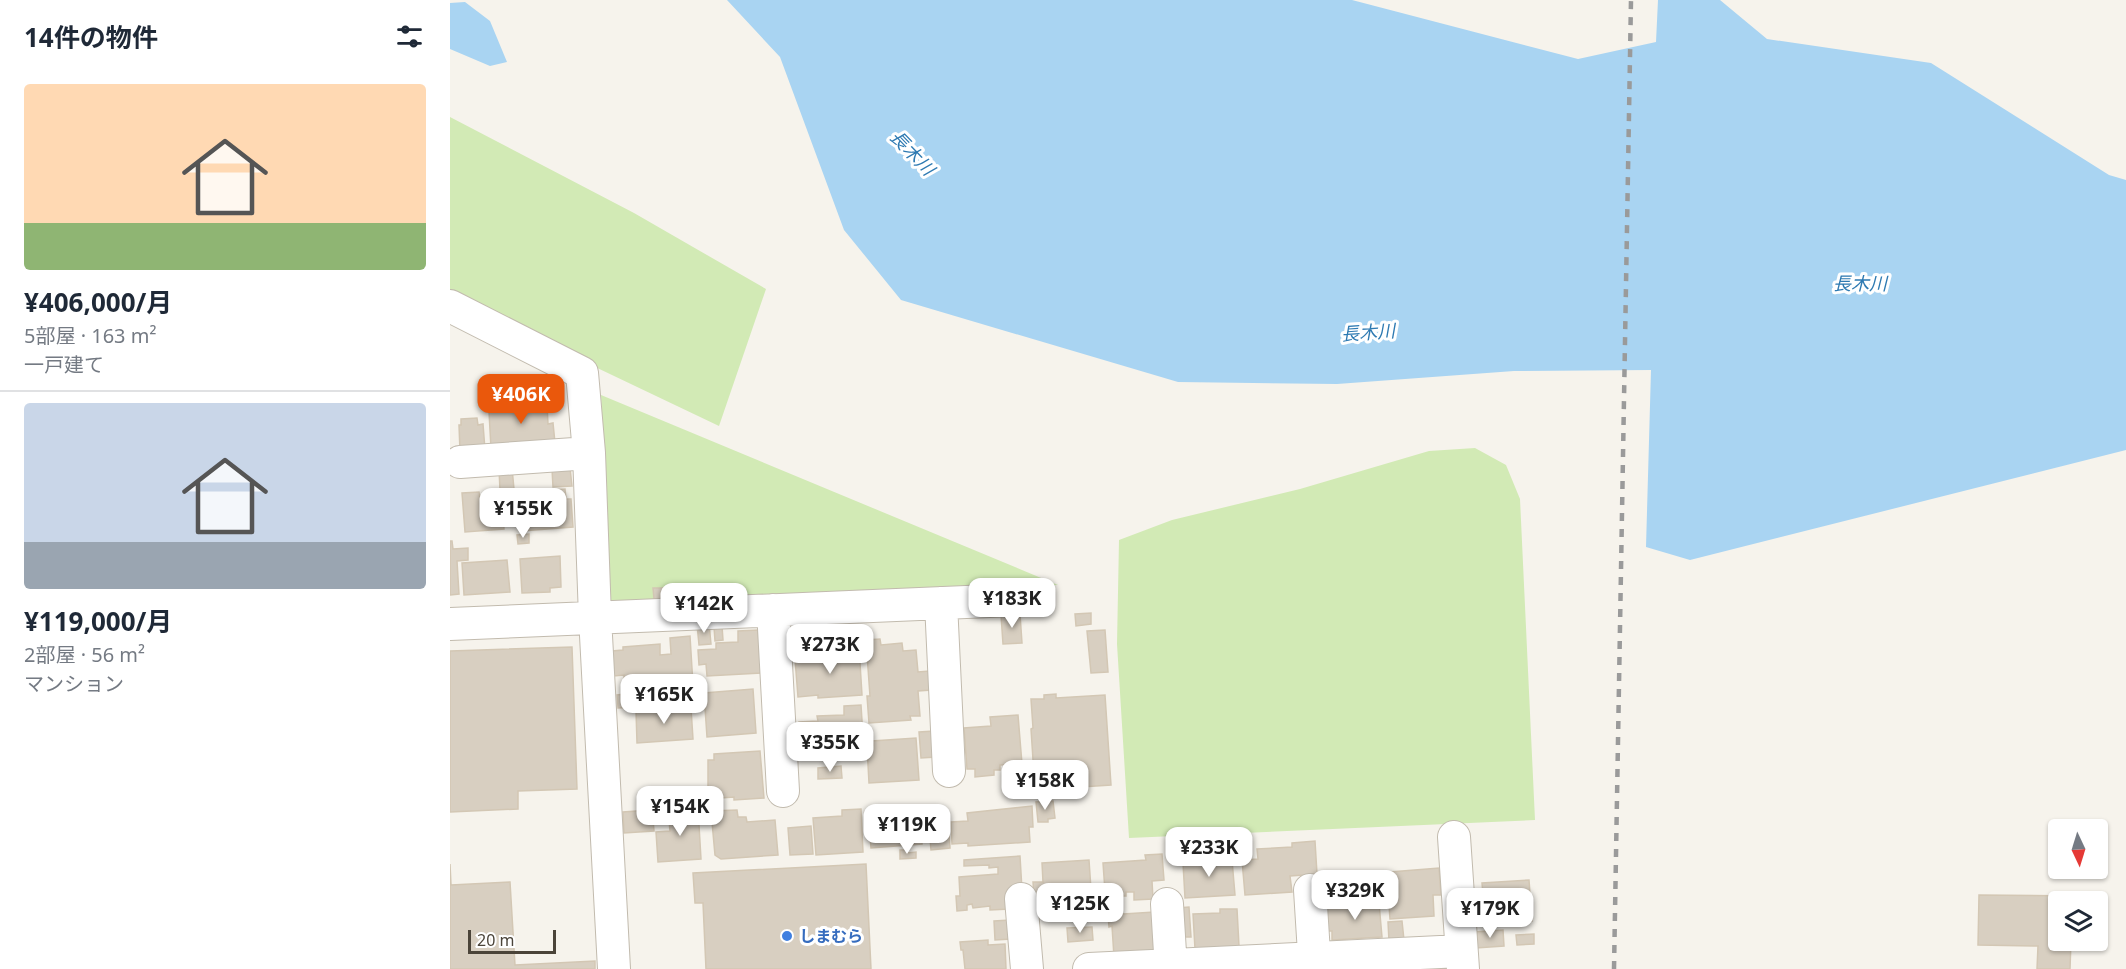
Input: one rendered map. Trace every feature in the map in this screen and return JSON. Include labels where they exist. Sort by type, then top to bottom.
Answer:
[{"type":"street","points":[[450,306],[582,372],[589,453],[595,617],[614,969]]},
{"type":"street","points":[[460,462],[589,453]]},
{"type":"street","points":[[450,624],[1013,600]]},
{"type":"street","points":[[941,603],[949,771]]},
{"type":"street","points":[[773,610],[783,791]]},
{"type":"street","points":[[1089,969],[1462,960],[1454,837]]},
{"type":"street","points":[[1310,890],[1315,963]]},
{"type":"street","points":[[1021,899],[1027,969]]},
{"type":"street","points":[[1167,904],[1171,966]]},
{"type":"green space","points":[[450,117],[634,213],[766,289],[719,426],[591,365],[450,289]]},
{"type":"green space","points":[[601,395],[1058,585],[611,604]]},
{"type":"green space","points":[[1475,448],[1506,465],[1520,499],[1535,820],[1129,838],[1117,644],[1119,540],[1172,520],[1300,489],[1429,451]]},
{"type":"water","name":"長木川","points":[[727,0],[1352,0],[1578,59],[1656,42],[1658,0],[1720,0],[1767,39],[1931,63],[2109,175],[2126,180],[2126,450],[1690,560],[1646,547],[1651,370],[1514,371],[1337,384],[1178,382],[901,300],[844,230],[780,57]]},
{"type":"water","points":[[465,2],[490,21],[507,62],[490,66],[450,49],[450,3]]},
{"type":"building","points":[[528,395],[529,405],[547,404],[548,424],[553,423],[555,443],[491,448],[489,412],[511,410],[510,396]]},
{"type":"building","points":[[477,418],[478,425],[483,424],[485,450],[460,451],[459,425],[461,425],[461,419]]},
{"type":"building","points":[[512,468],[514,489],[500,490],[499,469]]},
{"type":"building","points":[[570,468],[572,486],[553,487],[552,469]]},
{"type":"building","points":[[565,489],[566,499],[571,499],[573,527],[522,531],[519,492]]},
{"type":"building","points":[[479,492],[480,499],[502,497],[504,529],[465,532],[462,493]]},
{"type":"building","points":[[529,534],[529,543],[518,544],[517,535]]},
{"type":"building","points":[[450,541],[452,541],[453,549],[468,548],[468,560],[457,561],[459,594],[450,595]]},
{"type":"building","points":[[560,556],[561,587],[550,588],[550,592],[522,593],[520,559]]},
{"type":"building","points":[[507,560],[510,592],[464,595],[462,563]]},
{"type":"building","points":[[653,588],[663,588],[664,598],[654,599]]},
{"type":"building","points":[[1091,613],[1091,624],[1076,626],[1075,614]]},
{"type":"building","points":[[1020,614],[1022,643],[1003,644],[1001,615]]},
{"type":"building","points":[[828,619],[829,640],[805,642],[804,620]]},
{"type":"building","points":[[709,623],[711,644],[699,645],[697,624]]},
{"type":"building","points":[[722,626],[723,640],[715,641],[714,627]]},
{"type":"building","points":[[758,630],[761,673],[707,676],[706,664],[699,665],[698,650],[716,649],[716,643],[738,642],[738,631]]},
{"type":"building","points":[[1105,630],[1108,672],[1091,673],[1087,631]]},
{"type":"building","points":[[690,636],[693,685],[624,690],[624,675],[614,676],[612,651],[623,650],[623,647],[660,644],[660,655],[671,654],[670,638]]},
{"type":"building","points":[[880,639],[881,645],[902,643],[903,651],[916,650],[918,672],[929,671],[931,690],[918,691],[920,716],[910,716],[911,720],[869,723],[867,696],[870,696],[866,640]]},
{"type":"building","points":[[572,647],[577,789],[518,791],[518,809],[450,812],[450,651]]},
{"type":"building","points":[[859,647],[862,695],[798,697],[795,659],[835,656],[835,649]]},
{"type":"building","points":[[753,689],[756,733],[707,737],[704,693]]},
{"type":"building","points":[[634,693],[635,707],[618,708],[617,695]]},
{"type":"building","points":[[1056,694],[1056,698],[1105,695],[1111,785],[1035,790],[1031,699],[1044,699],[1044,695]]},
{"type":"building","points":[[861,705],[864,752],[808,757],[807,750],[801,750],[799,722],[818,721],[817,716],[844,715],[844,706]]},
{"type":"building","points":[[691,708],[693,739],[637,743],[636,711]]},
{"type":"building","points":[[1018,715],[1022,764],[1000,765],[1000,770],[994,770],[994,775],[975,777],[975,769],[967,769],[964,728],[991,726],[990,717]]},
{"type":"building","points":[[934,731],[936,757],[921,758],[919,732]]},
{"type":"building","points":[[916,738],[919,780],[869,783],[867,746],[873,745],[872,741]]},
{"type":"building","points":[[760,751],[764,798],[708,799],[708,760],[714,760],[714,754]]},
{"type":"building","points":[[841,766],[842,778],[818,779],[818,768]]},
{"type":"building","points":[[1053,801],[1055,818],[1048,819],[1048,822],[1038,822],[1036,802]]},
{"type":"building","points":[[1032,806],[1033,827],[1029,827],[1030,842],[968,846],[968,843],[952,844],[951,822],[968,821],[967,813]]},
{"type":"building","points":[[698,808],[701,859],[658,862],[656,832],[670,831],[668,810]]},
{"type":"building","points":[[665,809],[666,818],[653,819],[654,831],[624,833],[623,812]]},
{"type":"building","points":[[861,809],[863,852],[816,855],[813,818],[842,816],[842,810]]},
{"type":"building","points":[[737,810],[738,817],[746,817],[747,822],[775,820],[778,855],[721,859],[715,855],[711,811]]},
{"type":"building","points":[[909,810],[910,817],[948,814],[950,848],[931,850],[930,839],[922,840],[922,844],[871,848],[868,813]]},
{"type":"building","points":[[811,826],[813,854],[790,855],[788,828]]},
{"type":"building","points":[[1315,841],[1317,874],[1290,876],[1292,892],[1245,895],[1242,860],[1258,859],[1257,849],[1292,847],[1292,843]]},
{"type":"building","points":[[900,850],[907,850],[907,853],[916,852],[916,858],[900,859]]},
{"type":"building","points":[[1162,854],[1164,880],[1152,881],[1153,899],[1134,900],[1134,892],[1126,892],[1126,896],[1118,896],[1118,893],[1114,893],[1114,902],[1100,903],[1100,892],[1105,891],[1103,863],[1146,860],[1145,855]]},
{"type":"building","points":[[1217,854],[1218,861],[1232,860],[1235,895],[1185,898],[1183,863],[1200,863],[1199,855]]},
{"type":"building","points":[[1020,856],[1022,890],[1010,909],[990,910],[990,906],[973,908],[972,904],[967,905],[967,910],[957,911],[956,896],[960,896],[959,877],[998,874],[998,867],[964,866],[964,860]]},
{"type":"building","points":[[1089,860],[1092,904],[1035,909],[1033,882],[1043,882],[1042,863]]},
{"type":"building","points":[[450,864],[451,885],[510,882],[515,965],[595,961],[595,969],[450,969]]},
{"type":"building","name":"しまむら","points":[[866,864],[871,969],[706,969],[703,903],[695,903],[693,873]]},
{"type":"building","points":[[1439,868],[1441,895],[1433,895],[1434,916],[1390,919],[1388,891],[1391,891],[1390,872]]},
{"type":"building","points":[[1529,880],[1532,921],[1524,922],[1525,925],[1499,926],[1499,923],[1475,925],[1473,907],[1484,906],[1482,883]]},
{"type":"building","points":[[1979,895],[2048,896],[2048,951],[2071,951],[2070,969],[2037,969],[2038,946],[1978,945]]},
{"type":"building","points":[[1379,903],[1382,937],[1332,940],[1332,931],[1328,931],[1327,906]]},
{"type":"building","points":[[1189,907],[1191,937],[1179,937],[1177,908]]},
{"type":"building","points":[[1220,909],[1237,909],[1239,946],[1195,949],[1193,914],[1220,913]]},
{"type":"building","points":[[1154,912],[1156,947],[1153,951],[1114,957],[1112,926],[1109,927],[1108,915]]},
{"type":"building","points":[[1010,920],[1011,939],[995,940],[994,921]]},
{"type":"building","points":[[1402,921],[1404,940],[1389,941],[1388,922]]},
{"type":"building","points":[[1092,927],[1093,940],[1068,942],[1067,928]]},
{"type":"building","points":[[1503,930],[1504,946],[1476,948],[1475,932]]},
{"type":"building","points":[[1534,934],[1534,944],[1517,945],[1516,935]]},
{"type":"building","points":[[988,940],[988,945],[1005,944],[1006,969],[965,969],[960,942]]},
{"type":"railway","points":[[1614,969],[1631,0]]},
{"type":"place","name":"しまむら","points":[[787,936]]}]
